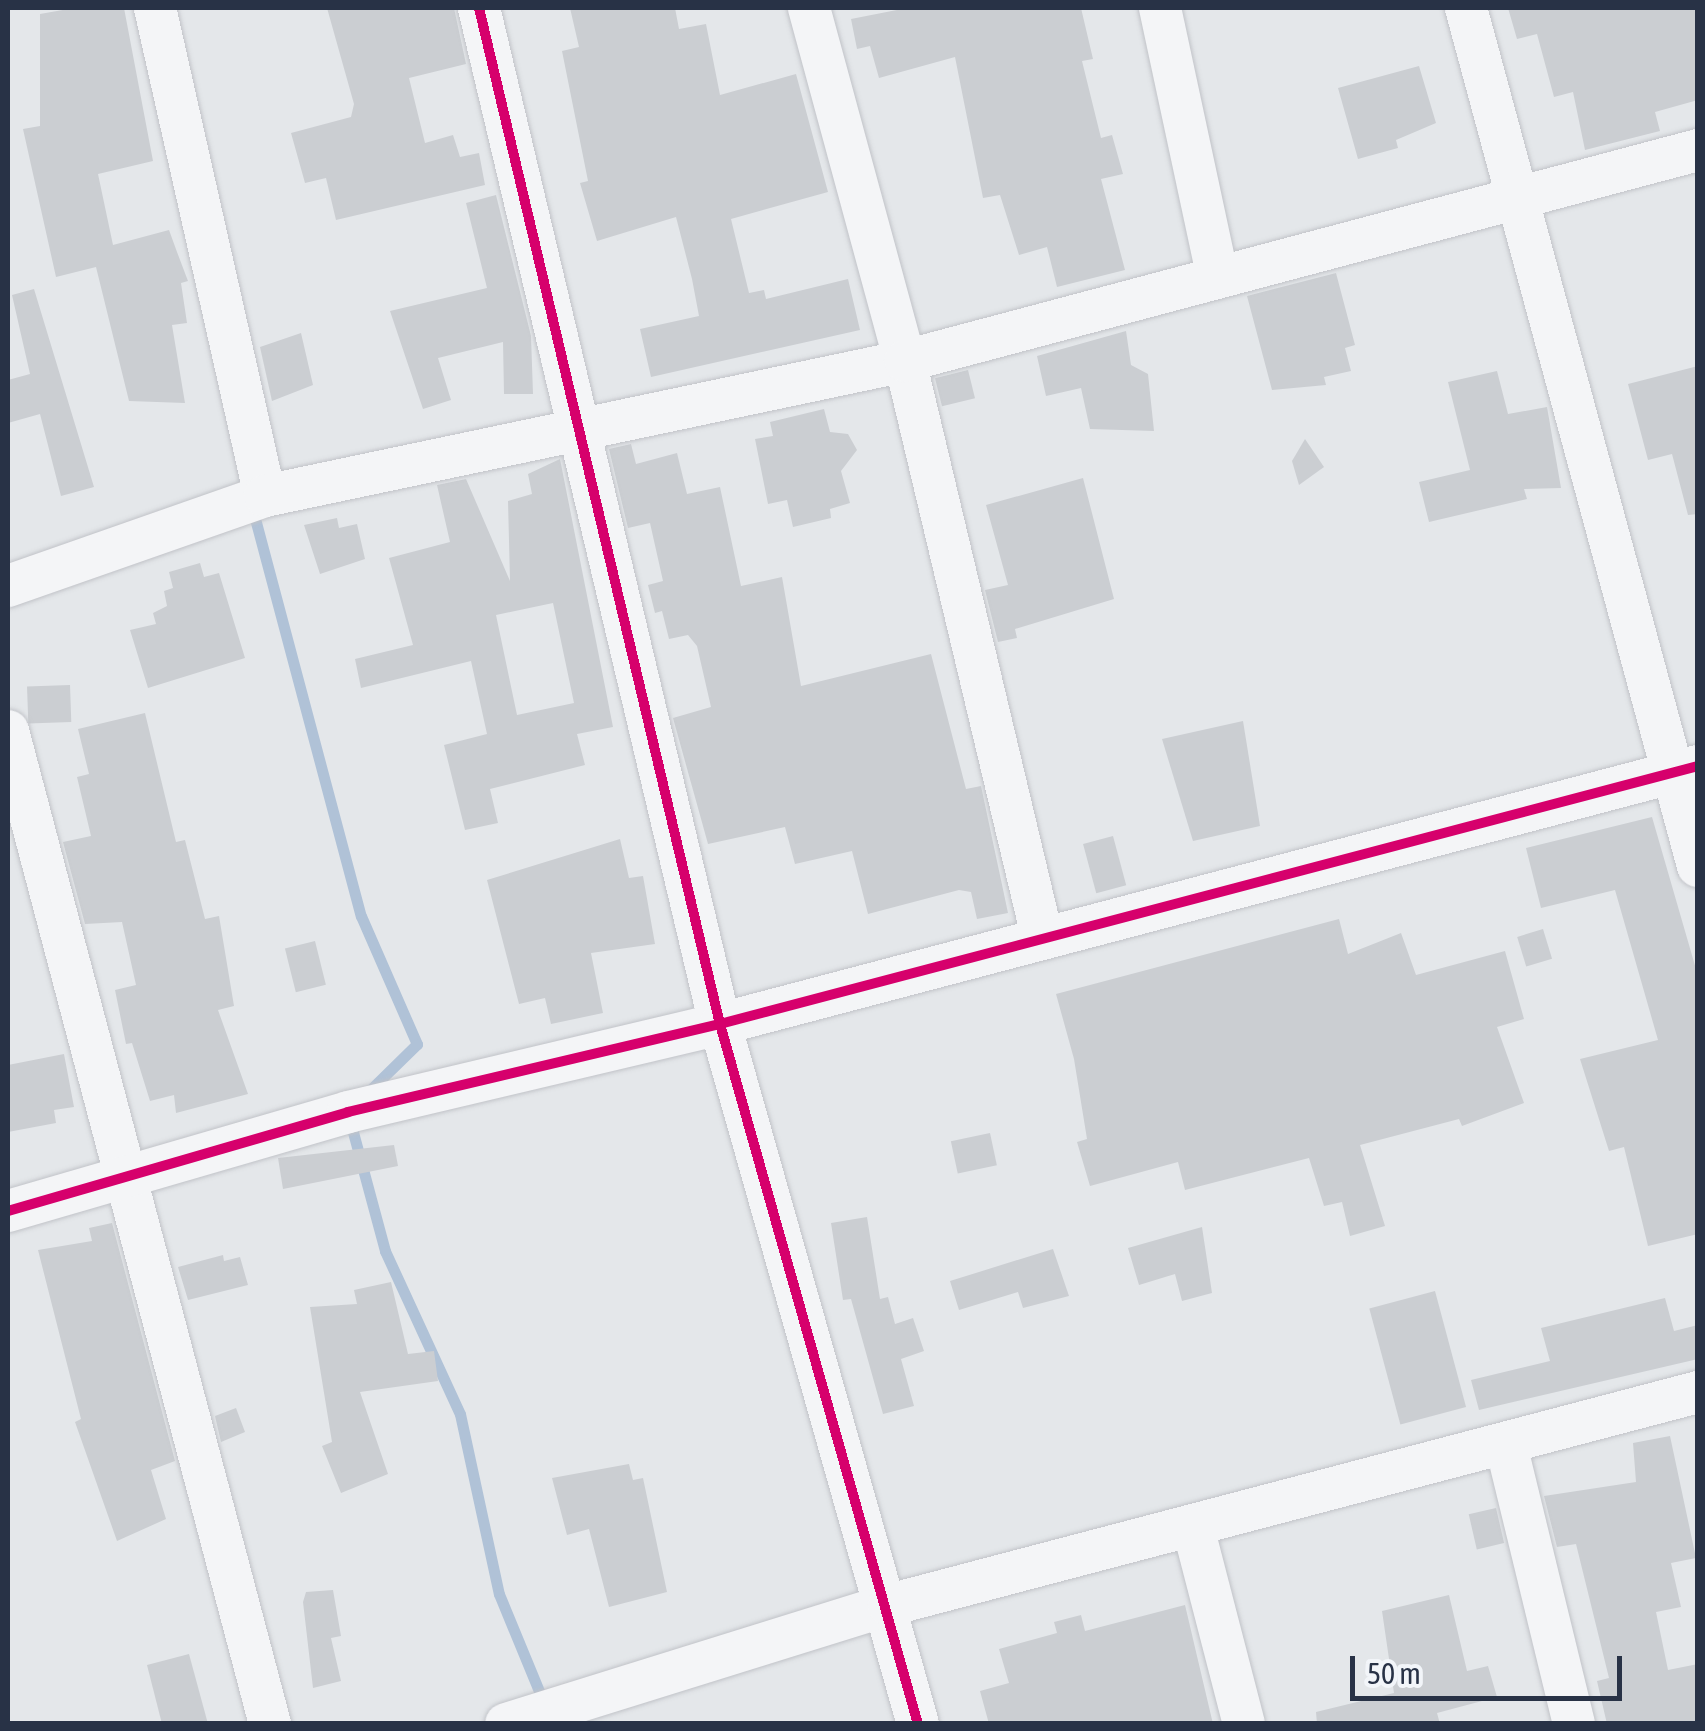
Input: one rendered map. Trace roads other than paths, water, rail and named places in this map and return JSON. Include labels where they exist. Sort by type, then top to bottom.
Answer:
[{"type":"street","points":[[154,8],[265,496]]},
{"type":"street","points":[[479,8],[575,428],[720,1024],[889,1605],[918,1724]]},
{"type":"street","points":[[809,8],[905,362],[1042,936]]},
{"type":"street","points":[[1160,8],[1216,274]]},
{"type":"street","points":[[1466,8],[1514,202],[1684,770],[1698,866]]},
{"type":"street","points":[[8,586],[265,496],[575,428],[905,362],[1216,274],[1514,202],[1698,150]]},
{"type":"street","points":[[8,731],[270,1724]]},
{"type":"street","points":[[8,1211],[348,1112],[720,1024],[1042,936],[1684,770]]},
{"type":"street","points":[[506,1724],[889,1605],[1698,1392]]},
{"type":"street","points":[[1506,1444],[1574,1724]]},
{"type":"street","points":[[1193,1527],[1244,1724]]},
{"type":"waterway","points":[[253,511],[361,916],[417,1044],[369,1091]]},
{"type":"waterway","points":[[350,1121],[385,1251],[460,1414],[499,1594],[544,1703]]}]
